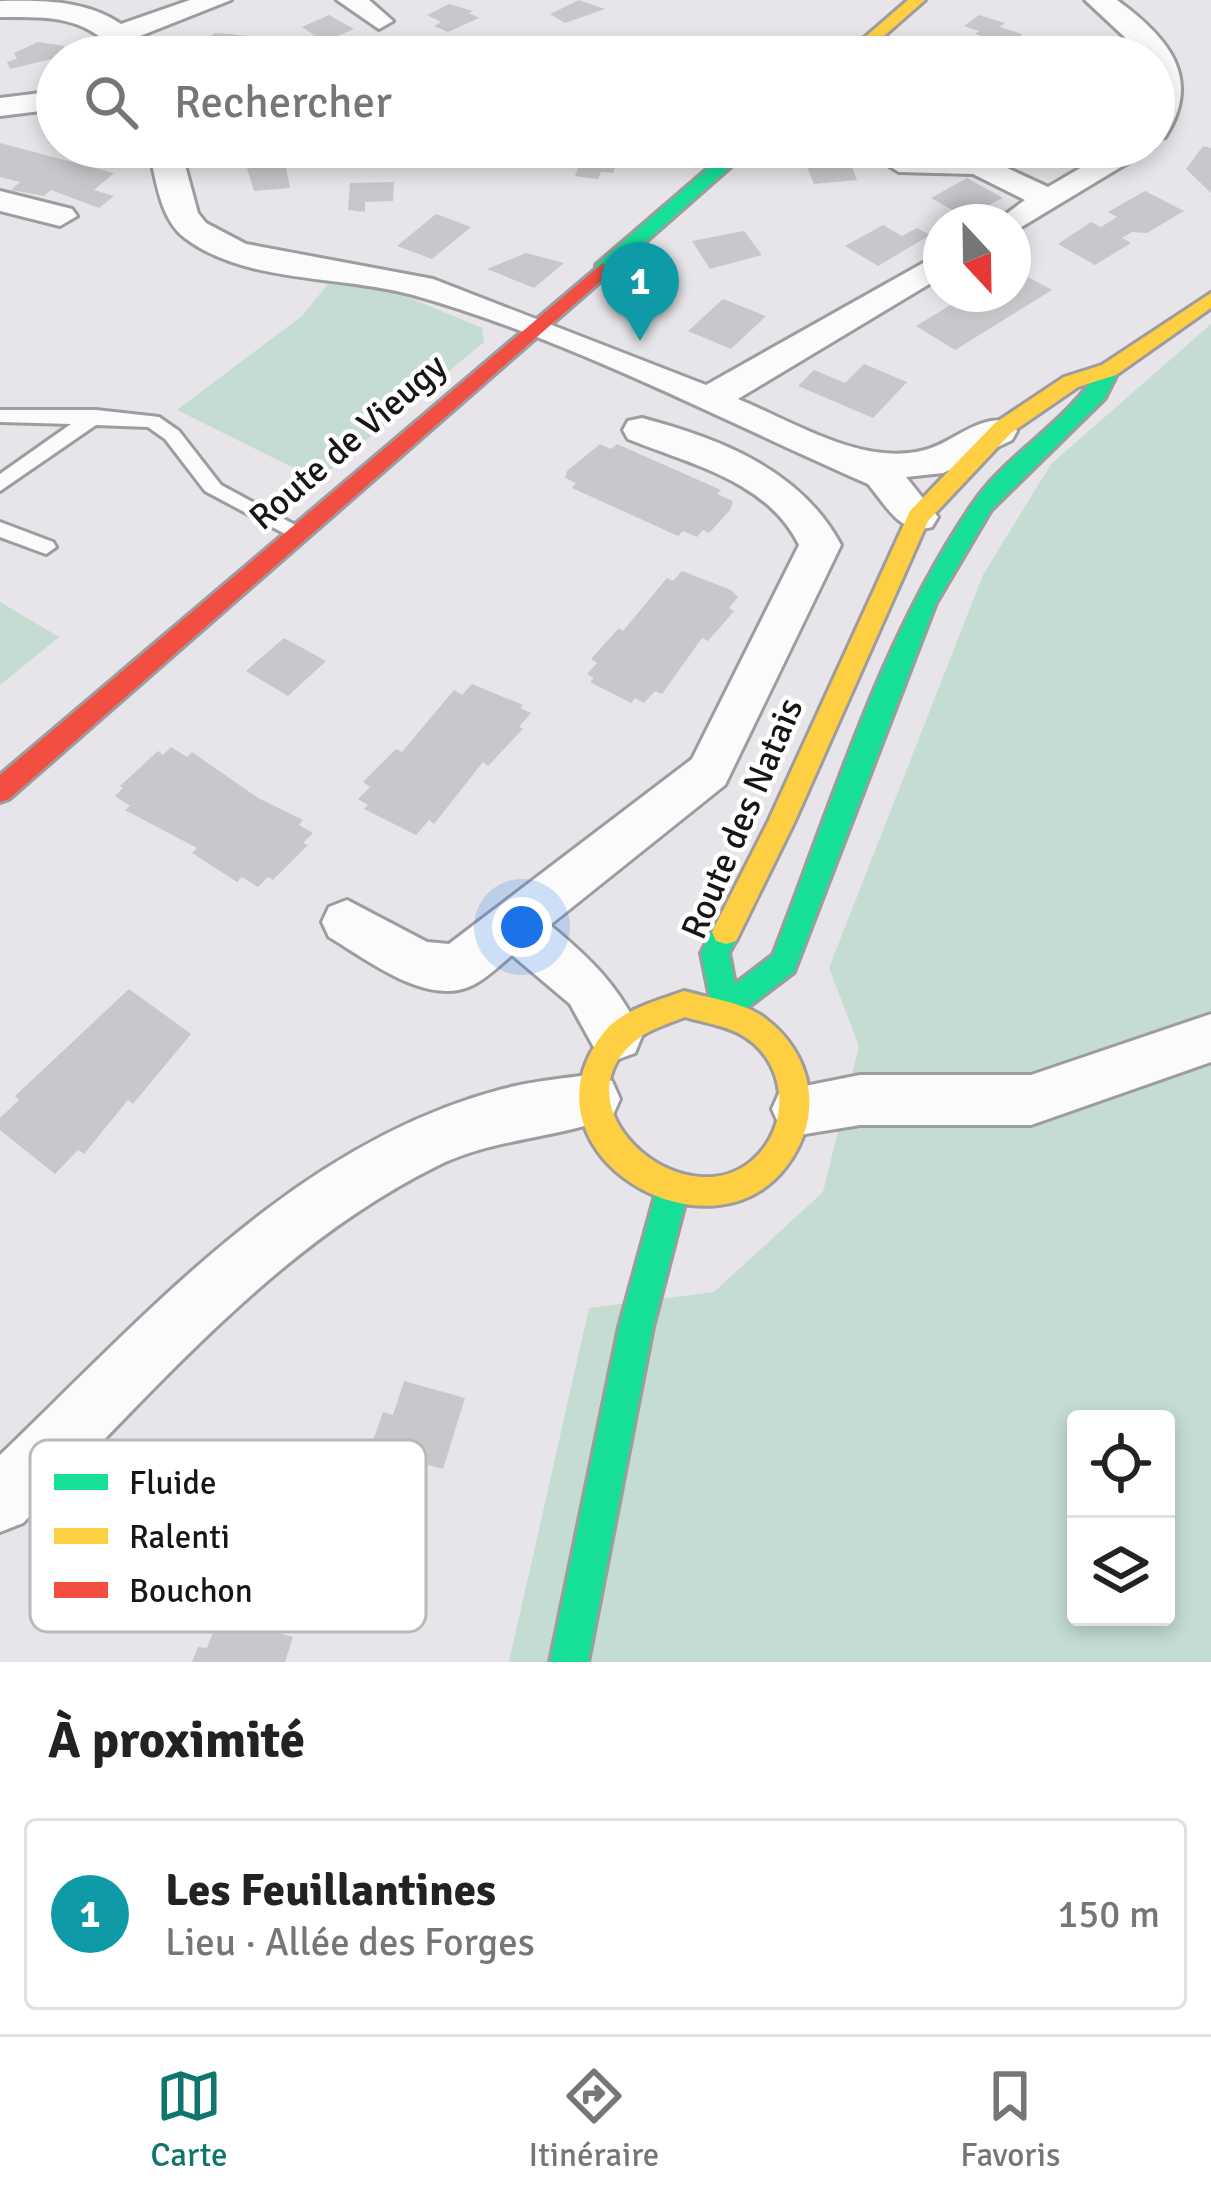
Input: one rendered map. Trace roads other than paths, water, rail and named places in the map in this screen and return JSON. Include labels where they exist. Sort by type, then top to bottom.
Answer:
[{"type":"street","points":[[147,36],[217,0]]},
{"type":"street","points":[[351,0],[379,21]]},
{"type":"street","points":[[875,36],[917,0]]},
{"type":"street","points":[[1099,0],[1144,36]]},
{"type":"street","points":[[1137,28],[1152,1]]},
{"type":"street","points":[[0,9],[81,10],[100,16],[118,36]]},
{"type":"street","points":[[0,107],[36,103]]},
{"type":"street","points":[[176,168],[182,214],[213,241],[266,261],[386,276],[532,328],[861,465],[892,484],[919,517],[924,602]]},
{"type":"street","name":"Route de Vieugy","points":[[0,791],[298,532],[392,433],[532,328],[719,168]]},
{"type":"street","points":[[985,168],[1050,200]]},
{"type":"street","points":[[1031,211],[1103,168]]},
{"type":"street","points":[[0,201],[59,216]]},
{"type":"street","points":[[709,400],[923,274]]},
{"type":"street","name":"Route des Natais","points":[[1109,370],[1098,393],[983,505],[924,602],[784,963],[724,1009],[715,953],[781,823],[829,706],[919,517],[1004,428],[1071,382],[1109,370],[1211,299]]},
{"type":"street","points":[[861,465],[929,464],[1004,428]]},
{"type":"street","points":[[347,922],[419,962],[457,968],[709,772],[820,545],[810,517],[778,488],[642,430]]},
{"type":"street","points":[[513,925],[588,988],[616,1036]]},
{"type":"street","points":[[684,1004],[724,1009],[755,1023],[780,1047],[795,1076],[799,1109],[790,1140],[771,1167],[742,1186],[708,1195],[673,1192],[641,1178],[616,1157],[599,1129],[593,1099],[603,1055],[616,1036],[647,1014],[684,1004]]},
{"type":"street","points":[[799,1109],[860,1100],[1031,1100],[1211,1038]]},
{"type":"street","points":[[63,1440],[296,1218],[417,1145],[538,1103],[593,1099]]},
{"type":"street","points":[[569,1662],[636,1327],[673,1192]]},
{"type":"street","points":[[0,1500],[30,1471]]},
{"type":"lane","points":[[0,416],[152,421],[172,435],[217,489],[298,532]]},
{"type":"lane","points":[[0,484],[96,416]]},
{"type":"lane","points":[[0,529],[46,547]]},
{"type":"place","name":"Les Feuillantines","points":[[640,341]]}]
